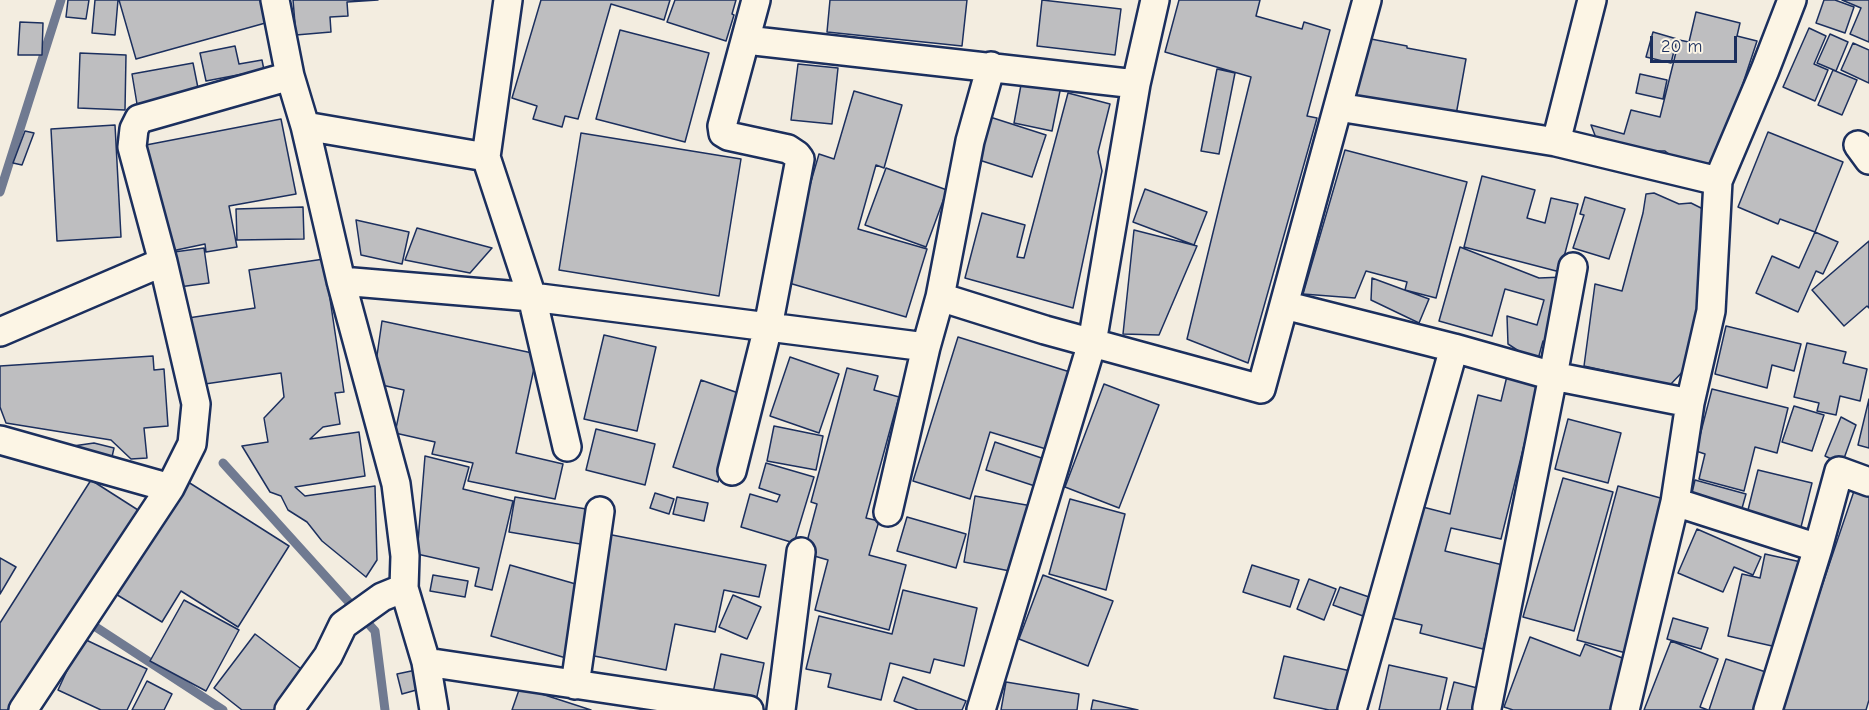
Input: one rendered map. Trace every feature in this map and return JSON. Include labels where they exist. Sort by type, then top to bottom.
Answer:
[{"type":"street","points":[[275,0],[290,76],[305,126],[341,281],[396,484],[405,556],[393,593],[343,625],[328,656],[289,710]]},
{"type":"street","points":[[508,0],[486,157],[532,297],[567,447]]},
{"type":"street","points":[[732,471],[768,327],[800,159],[797,154],[788,149],[723,133],[722,126],[756,0]]},
{"type":"street","points":[[981,710],[1092,343],[1136,84],[1155,0]]},
{"type":"street","points":[[940,297],[1092,343],[1261,389],[1367,0]]},
{"type":"street","points":[[1556,142],[1592,0]]},
{"type":"street","points":[[1625,710],[1675,502],[1690,403],[1711,311],[1718,181],[1792,0]]},
{"type":"street","points":[[746,40],[1136,84]]},
{"type":"street","points":[[888,512],[926,347],[940,297],[970,141],[992,66]]},
{"type":"street","points":[[23,710],[170,488],[192,444],[196,404],[163,262],[132,147],[134,129],[139,119],[290,76]]},
{"type":"street","points":[[1338,107],[1556,142],[1718,181]]},
{"type":"street","points":[[305,126],[486,157]]},
{"type":"street","points":[[0,333],[163,262]]},
{"type":"street","points":[[1486,708],[1573,267]]},
{"type":"street","points":[[341,281],[532,297],[926,347]]},
{"type":"street","points":[[1284,305],[1553,375],[1690,403]]},
{"type":"street","points":[[1352,710],[1454,348]]},
{"type":"street","points":[[0,440],[170,488]]},
{"type":"street","points":[[1768,710],[1839,471],[1869,482]]},
{"type":"street","points":[[1675,502],[1818,548]]},
{"type":"street","points":[[575,686],[600,511]]},
{"type":"street","points":[[781,710],[801,552]]},
{"type":"street","points":[[393,593],[426,662],[434,710]]},
{"type":"street","points":[[426,662],[575,686],[639,693],[749,710]]},
{"type":"building","points":[[68,0],[89,0],[86,19],[66,17]]},
{"type":"building","points":[[95,0],[118,0],[115,35],[92,33]]},
{"type":"building","points":[[119,0],[263,0],[269,22],[136,59]]},
{"type":"building","points":[[293,0],[378,0],[347,2],[348,16],[330,17],[331,32],[296,35]]},
{"type":"building","points":[[541,0],[670,0],[664,20],[611,4],[578,119],[565,116],[562,127],[533,119],[537,106],[512,98]]},
{"type":"building","points":[[675,0],[736,0],[726,41],[667,22]]},
{"type":"building","points":[[830,0],[967,0],[962,46],[827,32]]},
{"type":"building","points":[[1042,0],[1121,9],[1115,55],[1037,46]]},
{"type":"building","points":[[1179,0],[1260,0],[1256,16],[1302,29],[1304,22],[1330,30],[1307,116],[1317,118],[1248,363],[1187,339],[1251,77],[1165,52]]},
{"type":"building","points":[[1824,0],[1835,0],[1854,7],[1845,33],[1816,23]]},
{"type":"building","points":[[1842,0],[1869,0],[1869,42],[1850,34],[1861,8]]},
{"type":"building","points":[[1696,12],[1740,23],[1737,36],[1757,41],[1716,165],[1679,162],[1665,151],[1647,151],[1598,143],[1591,125],[1624,134],[1631,110],[1660,117],[1679,40],[1689,42]]},
{"type":"building","points":[[20,22],[43,23],[42,55],[18,55]]},
{"type":"building","points":[[1809,28],[1826,36],[1814,64],[1828,70],[1815,101],[1783,87]]},
{"type":"building","points":[[620,30],[709,53],[685,142],[596,119]]},
{"type":"building","points":[[1653,32],[1677,39],[1671,63],[1646,57]]},
{"type":"building","points":[[1830,34],[1848,42],[1836,71],[1817,63]]},
{"type":"building","points":[[1366,38],[1466,59],[1456,115],[1355,97]]},
{"type":"building","points":[[1853,43],[1869,50],[1869,83],[1841,70]]},
{"type":"building","points":[[235,46],[239,64],[262,60],[264,70],[206,81],[200,53]]},
{"type":"building","points":[[80,53],[126,55],[125,110],[78,108]]},
{"type":"building","points":[[193,63],[199,93],[137,104],[132,74]]},
{"type":"building","points":[[798,64],[838,68],[832,124],[791,120]]},
{"type":"building","points":[[1217,69],[1235,73],[1219,154],[1201,151]]},
{"type":"building","points":[[1833,70],[1857,80],[1842,115],[1818,105]]},
{"type":"building","points":[[1023,74],[1062,81],[1052,131],[1014,123]]},
{"type":"building","points":[[1640,74],[1667,80],[1663,99],[1636,93]]},
{"type":"building","points":[[854,91],[902,105],[884,168],[876,165],[858,229],[927,249],[906,317],[782,281],[819,154],[834,159]]},
{"type":"building","points":[[1068,93],[1110,104],[1098,152],[1102,171],[1073,308],[965,278],[982,213],[1025,225],[1017,257],[1024,258]]},
{"type":"building","points":[[990,117],[1046,135],[1032,177],[976,159]]},
{"type":"building","points":[[281,119],[296,194],[229,206],[237,247],[206,252],[205,244],[167,252],[146,145]]},
{"type":"building","points":[[115,125],[121,237],[57,241],[51,129]]},
{"type":"building","points":[[25,131],[34,133],[22,165],[13,163]]},
{"type":"building","points":[[1768,132],[1843,162],[1815,232],[1780,219],[1778,224],[1738,207]]},
{"type":"building","points":[[581,133],[741,159],[719,296],[559,270]]},
{"type":"building","points":[[1345,150],[1467,182],[1436,298],[1405,290],[1407,282],[1366,271],[1355,298],[1303,294]]},
{"type":"building","points":[[886,168],[947,190],[926,247],[865,225]]},
{"type":"building","points":[[1482,176],[1535,190],[1527,218],[1545,223],[1551,198],[1578,204],[1560,272],[1464,247]]},
{"type":"building","points":[[1145,189],[1207,212],[1194,245],[1133,222]]},
{"type":"building","points":[[1654,193],[1679,204],[1691,203],[1705,210],[1698,326],[1687,367],[1670,385],[1584,366],[1595,284],[1622,291],[1646,194]]},
{"type":"building","points":[[1585,197],[1625,209],[1609,259],[1573,248],[1584,215],[1580,214]]},
{"type":"building","points":[[303,207],[304,239],[237,240],[236,209]]},
{"type":"building","points":[[356,220],[409,232],[402,264],[361,255]]},
{"type":"building","points":[[417,228],[492,248],[470,273],[405,260]]},
{"type":"building","points":[[1134,230],[1197,246],[1159,335],[1123,334]]},
{"type":"building","points":[[1815,232],[1838,242],[1823,274],[1816,271],[1798,312],[1756,293],[1772,256],[1799,268]]},
{"type":"building","points":[[1869,241],[1869,308],[1867,306],[1844,326],[1812,290]]},
{"type":"building","points":[[1460,247],[1539,278],[1564,277],[1555,344],[1543,341],[1537,363],[1508,344],[1507,316],[1537,325],[1544,300],[1505,289],[1492,336],[1439,321]]},
{"type":"building","points":[[204,248],[209,283],[179,287],[174,252]]},
{"type":"building","points":[[324,259],[344,392],[335,393],[340,424],[323,427],[310,439],[359,432],[365,476],[295,487],[305,496],[375,486],[377,560],[366,577],[322,541],[307,522],[288,510],[281,496],[270,492],[242,446],[268,442],[264,418],[284,397],[281,373],[198,385],[188,318],[255,308],[249,270]]},
{"type":"building","points":[[1372,278],[1429,299],[1419,323],[1371,300]]},
{"type":"building","points":[[382,321],[537,354],[516,453],[563,464],[555,499],[468,481],[473,463],[432,454],[435,442],[395,433],[404,390],[373,383]]},
{"type":"building","points":[[1726,326],[1801,344],[1794,371],[1772,365],[1767,388],[1715,374]]},
{"type":"building","points":[[604,335],[656,347],[637,431],[584,419]]},
{"type":"building","points":[[958,337],[1070,372],[1046,449],[990,432],[970,499],[913,481]]},
{"type":"building","points":[[1807,343],[1846,352],[1843,363],[1867,369],[1860,401],[1840,396],[1836,415],[1817,411],[1819,403],[1794,397]]},
{"type":"building","points":[[153,356],[154,370],[164,369],[168,426],[144,428],[147,458],[131,459],[111,440],[6,423],[0,407],[0,366]]},
{"type":"building","points":[[790,357],[839,374],[819,433],[770,416]]},
{"type":"building","points":[[847,368],[878,376],[874,390],[899,397],[866,518],[879,521],[869,555],[906,565],[889,630],[815,610],[828,560],[804,553],[817,504],[811,502]]},
{"type":"building","points":[[1507,376],[1539,384],[1501,539],[1451,528],[1445,551],[1503,565],[1483,649],[1420,633],[1422,625],[1388,617],[1415,505],[1450,514],[1478,395],[1501,401]]},
{"type":"building","points":[[701,380],[747,396],[718,482],[673,467]]},
{"type":"building","points":[[1104,384],[1159,405],[1119,508],[1065,487]]},
{"type":"building","points":[[1712,389],[1788,408],[1777,453],[1755,447],[1744,491],[1699,479],[1705,454],[1696,451]]},
{"type":"building","points":[[1869,399],[1869,448],[1858,445]]},
{"type":"building","points":[[1794,406],[1824,415],[1812,451],[1782,442]]},
{"type":"building","points":[[1841,417],[1856,425],[1842,464],[1825,456]]},
{"type":"building","points":[[1568,419],[1621,433],[1608,483],[1555,469]]},
{"type":"building","points":[[774,426],[823,436],[816,470],[767,461]]},
{"type":"building","points":[[596,429],[655,444],[645,485],[586,470]]},
{"type":"building","points":[[995,442],[1053,462],[1044,489],[986,470]]},
{"type":"building","points":[[94,443],[114,448],[112,457],[73,446]]},
{"type":"building","points":[[425,456],[469,467],[463,489],[513,501],[492,590],[475,586],[479,568],[417,554]]},
{"type":"building","points":[[766,463],[814,477],[794,543],[741,527],[750,494],[777,502],[780,495],[759,488]]},
{"type":"building","points":[[1758,470],[1812,483],[1799,535],[1745,522]]},
{"type":"building","points":[[1563,478],[1613,492],[1574,631],[1523,617]]},
{"type":"building","points":[[91,480],[138,510],[13,707],[11,705],[8,710],[0,710],[0,623]]},
{"type":"building","points":[[185,480],[289,546],[238,627],[181,591],[162,622],[114,593]]},
{"type":"building","points":[[1695,480],[1746,494],[1739,519],[1689,506]]},
{"type":"building","points":[[1618,486],[1664,499],[1641,657],[1577,640]]},
{"type":"building","points":[[1854,491],[1869,496],[1869,700],[1866,710],[1780,710]]},
{"type":"building","points":[[655,493],[674,499],[669,514],[650,508]]},
{"type":"building","points":[[975,496],[1032,506],[1020,573],[964,562]]},
{"type":"building","points":[[515,497],[598,511],[592,546],[509,532]]},
{"type":"building","points":[[677,497],[708,503],[704,521],[673,514]]},
{"type":"building","points":[[1070,499],[1125,514],[1106,590],[1049,574]]},
{"type":"building","points":[[907,517],[966,534],[956,568],[897,551]]},
{"type":"building","points":[[1697,529],[1761,557],[1753,575],[1734,567],[1723,592],[1678,573]]},
{"type":"building","points":[[607,534],[766,565],[759,597],[724,590],[715,632],[675,624],[666,670],[584,654]]},
{"type":"building","points":[[1765,554],[1801,562],[1781,648],[1728,636],[1742,574],[1760,578]]},
{"type":"building","points":[[0,558],[16,567],[0,594]]},
{"type":"building","points":[[510,565],[586,587],[566,658],[491,636]]},
{"type":"building","points":[[1252,565],[1299,580],[1290,607],[1243,592]]},
{"type":"building","points":[[433,575],[468,581],[465,597],[430,591]]},
{"type":"building","points":[[1043,575],[1113,601],[1088,666],[1019,639]]},
{"type":"building","points":[[1309,579],[1336,589],[1324,620],[1297,609]]},
{"type":"building","points":[[1340,587],[1369,597],[1363,616],[1333,605]]},
{"type":"building","points":[[903,590],[977,608],[964,666],[934,659],[930,673],[890,663],[881,700],[828,687],[831,674],[806,669],[819,616],[892,634]]},
{"type":"building","points":[[733,595],[761,607],[747,639],[719,627]]},
{"type":"building","points":[[184,600],[239,630],[206,691],[150,661]]},
{"type":"building","points":[[1673,618],[1708,628],[1701,649],[1667,639]]},
{"type":"building","points":[[255,634],[304,671],[274,710],[242,710],[214,688]]},
{"type":"building","points":[[1530,637],[1580,656],[1585,644],[1633,662],[1616,710],[1513,710],[1504,707]]},
{"type":"building","points":[[82,638],[147,669],[127,710],[101,710],[58,690]]},
{"type":"building","points":[[1671,641],[1718,659],[1700,707],[1708,710],[1644,710]]},
{"type":"building","points":[[721,654],[764,663],[756,701],[713,693]]},
{"type":"building","points":[[1284,656],[1355,672],[1346,710],[1329,710],[1274,698]]},
{"type":"building","points":[[1726,659],[1775,675],[1763,710],[1709,710]]},
{"type":"building","points":[[1389,665],[1447,678],[1440,710],[1379,710]]},
{"type":"building","points":[[416,670],[420,689],[402,694],[397,674]]},
{"type":"building","points":[[903,677],[966,701],[962,710],[918,710],[894,701]]},
{"type":"building","points":[[147,681],[172,694],[164,710],[132,710]]},
{"type":"building","points":[[1006,682],[1079,694],[1077,710],[1001,710]]},
{"type":"building","points":[[1454,682],[1485,690],[1481,710],[1447,710]]},
{"type":"building","points":[[520,687],[591,710],[512,710]]},
{"type":"building","points":[[1093,700],[1138,710],[1091,710]]},
{"type":"waterway","points":[[0,192],[61,0]]},
{"type":"waterway","points":[[223,463],[375,631],[385,710]]},
{"type":"waterway","points":[[85,620],[223,710]]}]
